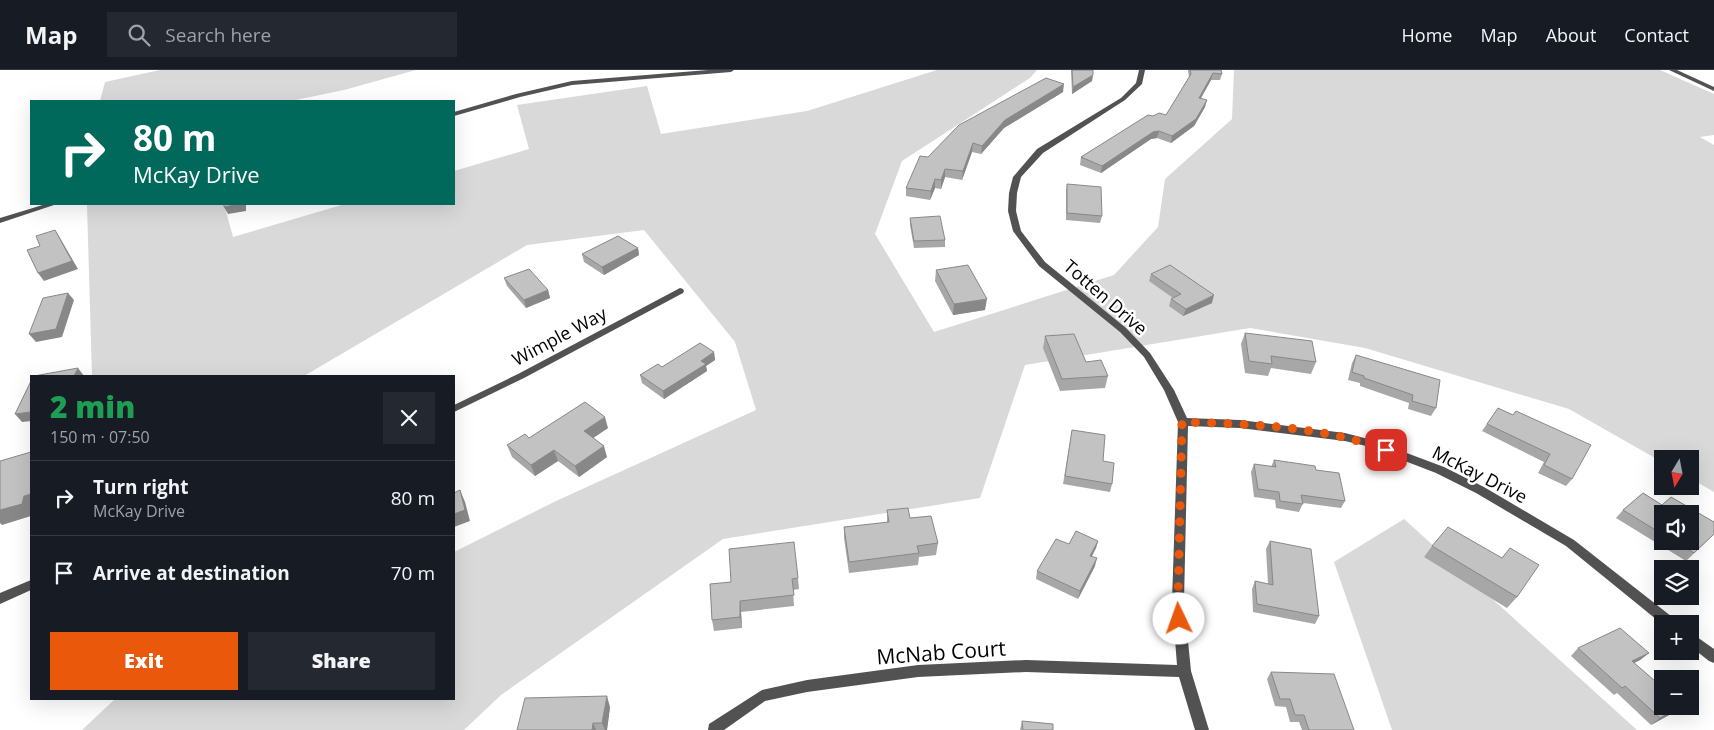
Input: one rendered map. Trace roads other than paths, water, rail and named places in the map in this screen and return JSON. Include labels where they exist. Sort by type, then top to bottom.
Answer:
[{"type":"street","points":[[455,114],[518,95],[572,83],[731,70]]},
{"type":"street","name":"Totten Drive","points":[[1142,70],[1138,84],[1123,99],[1040,151],[1032,158],[1017,177],[1013,192],[1012,211],[1017,231],[1042,264],[1123,330],[1147,355],[1169,390],[1182,422],[1178,601],[1184,671],[1202,730]]},
{"type":"street","points":[[1672,70],[1714,89]]},
{"type":"street","points":[[0,221],[50,205]]},
{"type":"street","name":"Wimple Way","points":[[455,409],[680,291]]},
{"type":"street","name":"McKay Drive","points":[[1182,422],[1240,424],[1344,437],[1368,443],[1440,470],[1480,490],[1570,543],[1661,615]]},
{"type":"street","points":[[0,599],[30,585]]},
{"type":"street","points":[[1699,645],[1714,657]]},
{"type":"street","name":"McNab Court","points":[[714,729],[762,696],[807,686],[918,671],[1026,666],[1184,671]]}]
